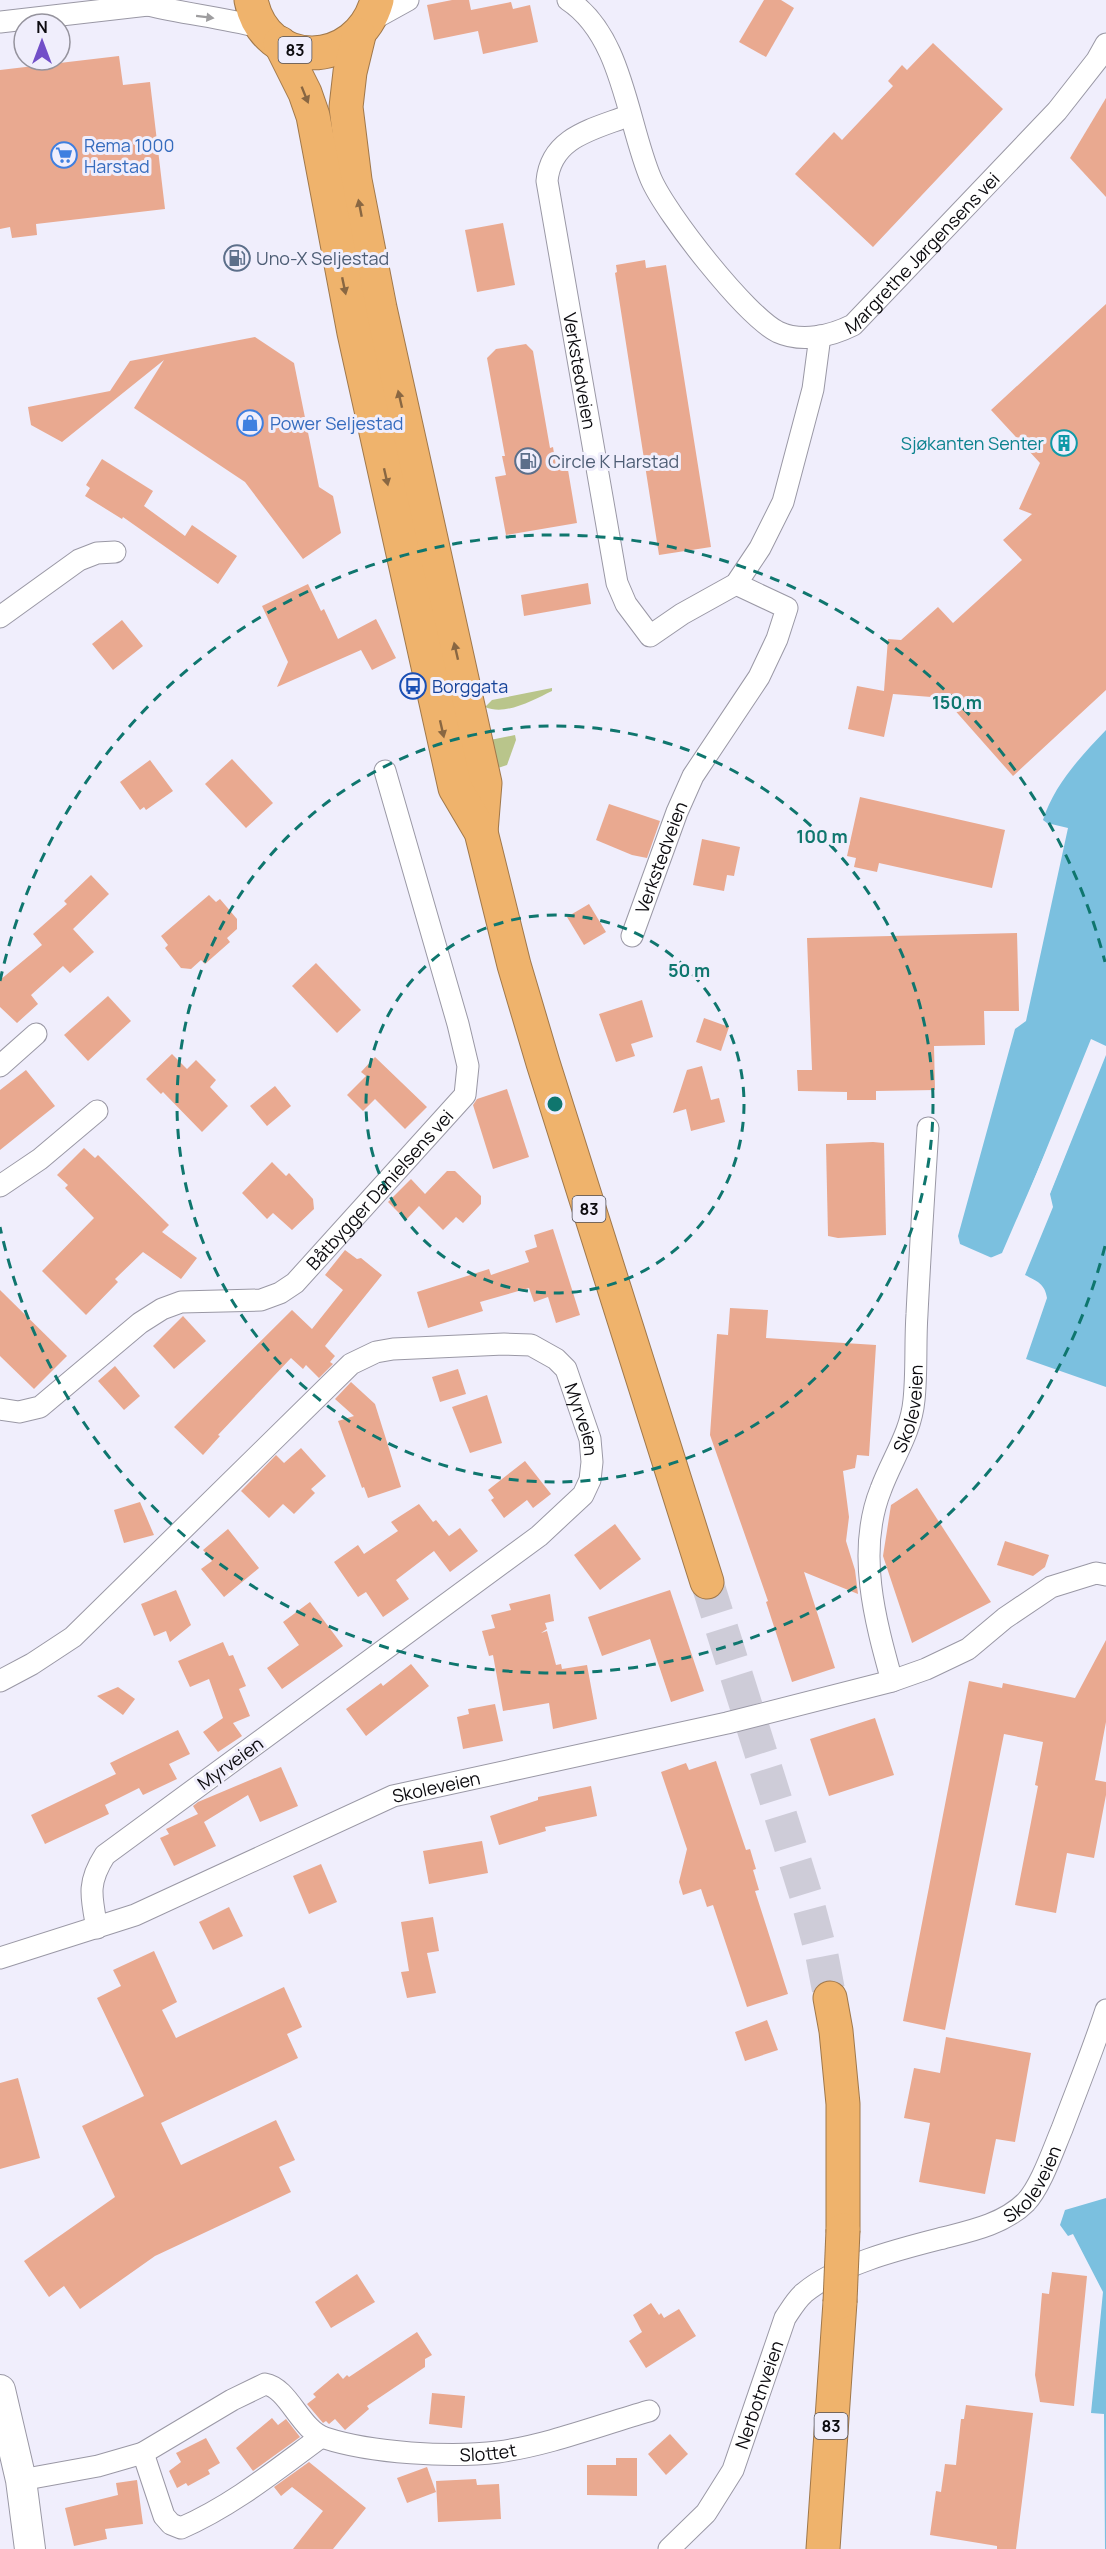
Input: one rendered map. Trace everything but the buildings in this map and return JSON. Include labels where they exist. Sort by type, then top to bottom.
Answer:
[{"type":"highway","name":"83","points":[[264,24],[301,52],[322,53],[340,48],[369,18]]},
{"type":"highway","name":"83","points":[[369,18],[350,72],[346,107],[350,148],[380,308],[485,783],[481,832]]},
{"type":"highway","name":"83","points":[[264,24],[305,93],[313,116],[354,333],[455,788],[481,832],[511,954],[543,1063],[707,1582]]},
{"type":"highway","name":"83","points":[[822,2549],[843,2230],[843,2104],[836,2031],[830,1998]]},
{"type":"street","points":[[369,18],[408,0]]},
{"type":"street","name":"Margrethe Jørgensens vei","points":[[568,0],[581,11],[602,38],[616,69],[650,177],[661,200],[741,301],[766,325],[780,333],[802,337],[836,333],[853,325],[1057,111],[1097,60],[1106,44]]},
{"type":"street","points":[[0,22],[155,3],[191,15],[264,24]]},
{"type":"street","name":"Verkstedveien","points":[[630,115],[567,142],[552,159],[547,181],[617,583],[626,604],[650,636],[682,614],[736,584],[760,548],[783,502],[813,389],[820,336]]},
{"type":"street","points":[[0,617],[79,560],[97,552],[115,552]]},
{"type":"street","name":"Verkstedveien","points":[[632,936],[677,812],[693,776],[759,677],[777,639],[787,608],[736,584]]},
{"type":"street","name":"Båtbygger Danielsens vei","points":[[0,1409],[19,1412],[40,1407],[140,1323],[162,1309],[181,1302],[261,1300],[280,1293],[310,1268],[465,1095],[468,1066],[458,1024],[385,771]]},
{"type":"street","points":[[0,1066],[36,1034]]},
{"type":"street","points":[[0,1186],[40,1159],[97,1111]]},
{"type":"street","name":"Skoleveien","points":[[892,1681],[876,1625],[869,1566],[874,1514],[880,1491],[908,1430],[914,1400],[919,1265],[928,1128]]},
{"type":"street","name":"Myrveien","points":[[0,1681],[74,1637],[343,1372],[364,1357],[393,1349],[531,1345],[556,1359],[566,1369],[590,1439],[592,1462],[590,1480],[583,1495],[539,1536],[105,1855],[93,1873],[92,1900],[97,1928]]},
{"type":"street","name":"Skoleveien","points":[[0,1958],[135,1915],[393,1796],[727,1723],[892,1681],[926,1669],[968,1649],[1005,1618],[1051,1587],[1096,1573],[1106,1575]]},
{"type":"street","name":"Skoleveien","points":[[865,2261],[895,2250],[977,2230],[1002,2219],[1026,2202],[1047,2165],[1094,2048],[1106,2010]]},
{"type":"street","name":"Nerbotnveien","points":[[669,2549],[706,2513],[733,2470],[785,2318],[795,2302],[820,2282],[865,2261]]},
{"type":"street","name":"Slottet","points":[[21,2480],[98,2466],[143,2453],[240,2396],[265,2384],[277,2389],[309,2428],[321,2437],[379,2450],[469,2454],[499,2452],[533,2445],[649,2411]]},
{"type":"street","points":[[0,2390],[21,2480],[30,2549]]},
{"type":"street","points":[[143,2453],[164,2516],[171,2524],[181,2528],[200,2520],[251,2488],[321,2437]]},
{"type":"green space","points":[[552,688],[552,691],[510,708],[502,710],[485,707],[492,700]]},
{"type":"green space","points":[[515,735],[516,740],[507,765],[498,768],[490,740]]},
{"type":"water","points":[[1106,730],[1106,1046],[1091,1039],[1004,1254],[992,1258],[960,1244],[958,1236],[1015,1029],[1026,1021],[1068,828],[1043,820],[1061,783]]},
{"type":"water","points":[[1106,1055],[1106,1387],[1026,1359],[1047,1298],[1042,1286],[1025,1275],[1053,1207],[1050,1194]]},
{"type":"water","points":[[1106,2198],[1105,2549],[1104,2414],[1091,2413],[1103,2292],[1073,2234],[1068,2236],[1060,2225],[1065,2210]]},
{"type":"pier","points":[[1093,1043],[1007,1255],[995,1260],[990,1258],[1002,1253]]},
{"type":"pier","points":[[1106,1052],[1050,1193],[1049,1201],[1047,1193],[1103,1053]]},
{"type":"tunnel","points":[[707,1582],[806,1896],[822,1956],[830,1998]]},
{"type":"place","name":"Rema 1000 Harstad","points":[[64,155]]},
{"type":"place","name":"Uno-X Seljestad","points":[[237,258]]},
{"type":"place","name":"Power Seljestad","points":[[250,423]]},
{"type":"place","name":"Sjøkanten Senter","points":[[1064,443]]},
{"type":"place","name":"Circle K Harstad","points":[[528,461]]},
{"type":"place","name":"Borggata","points":[[413,686]]}]
